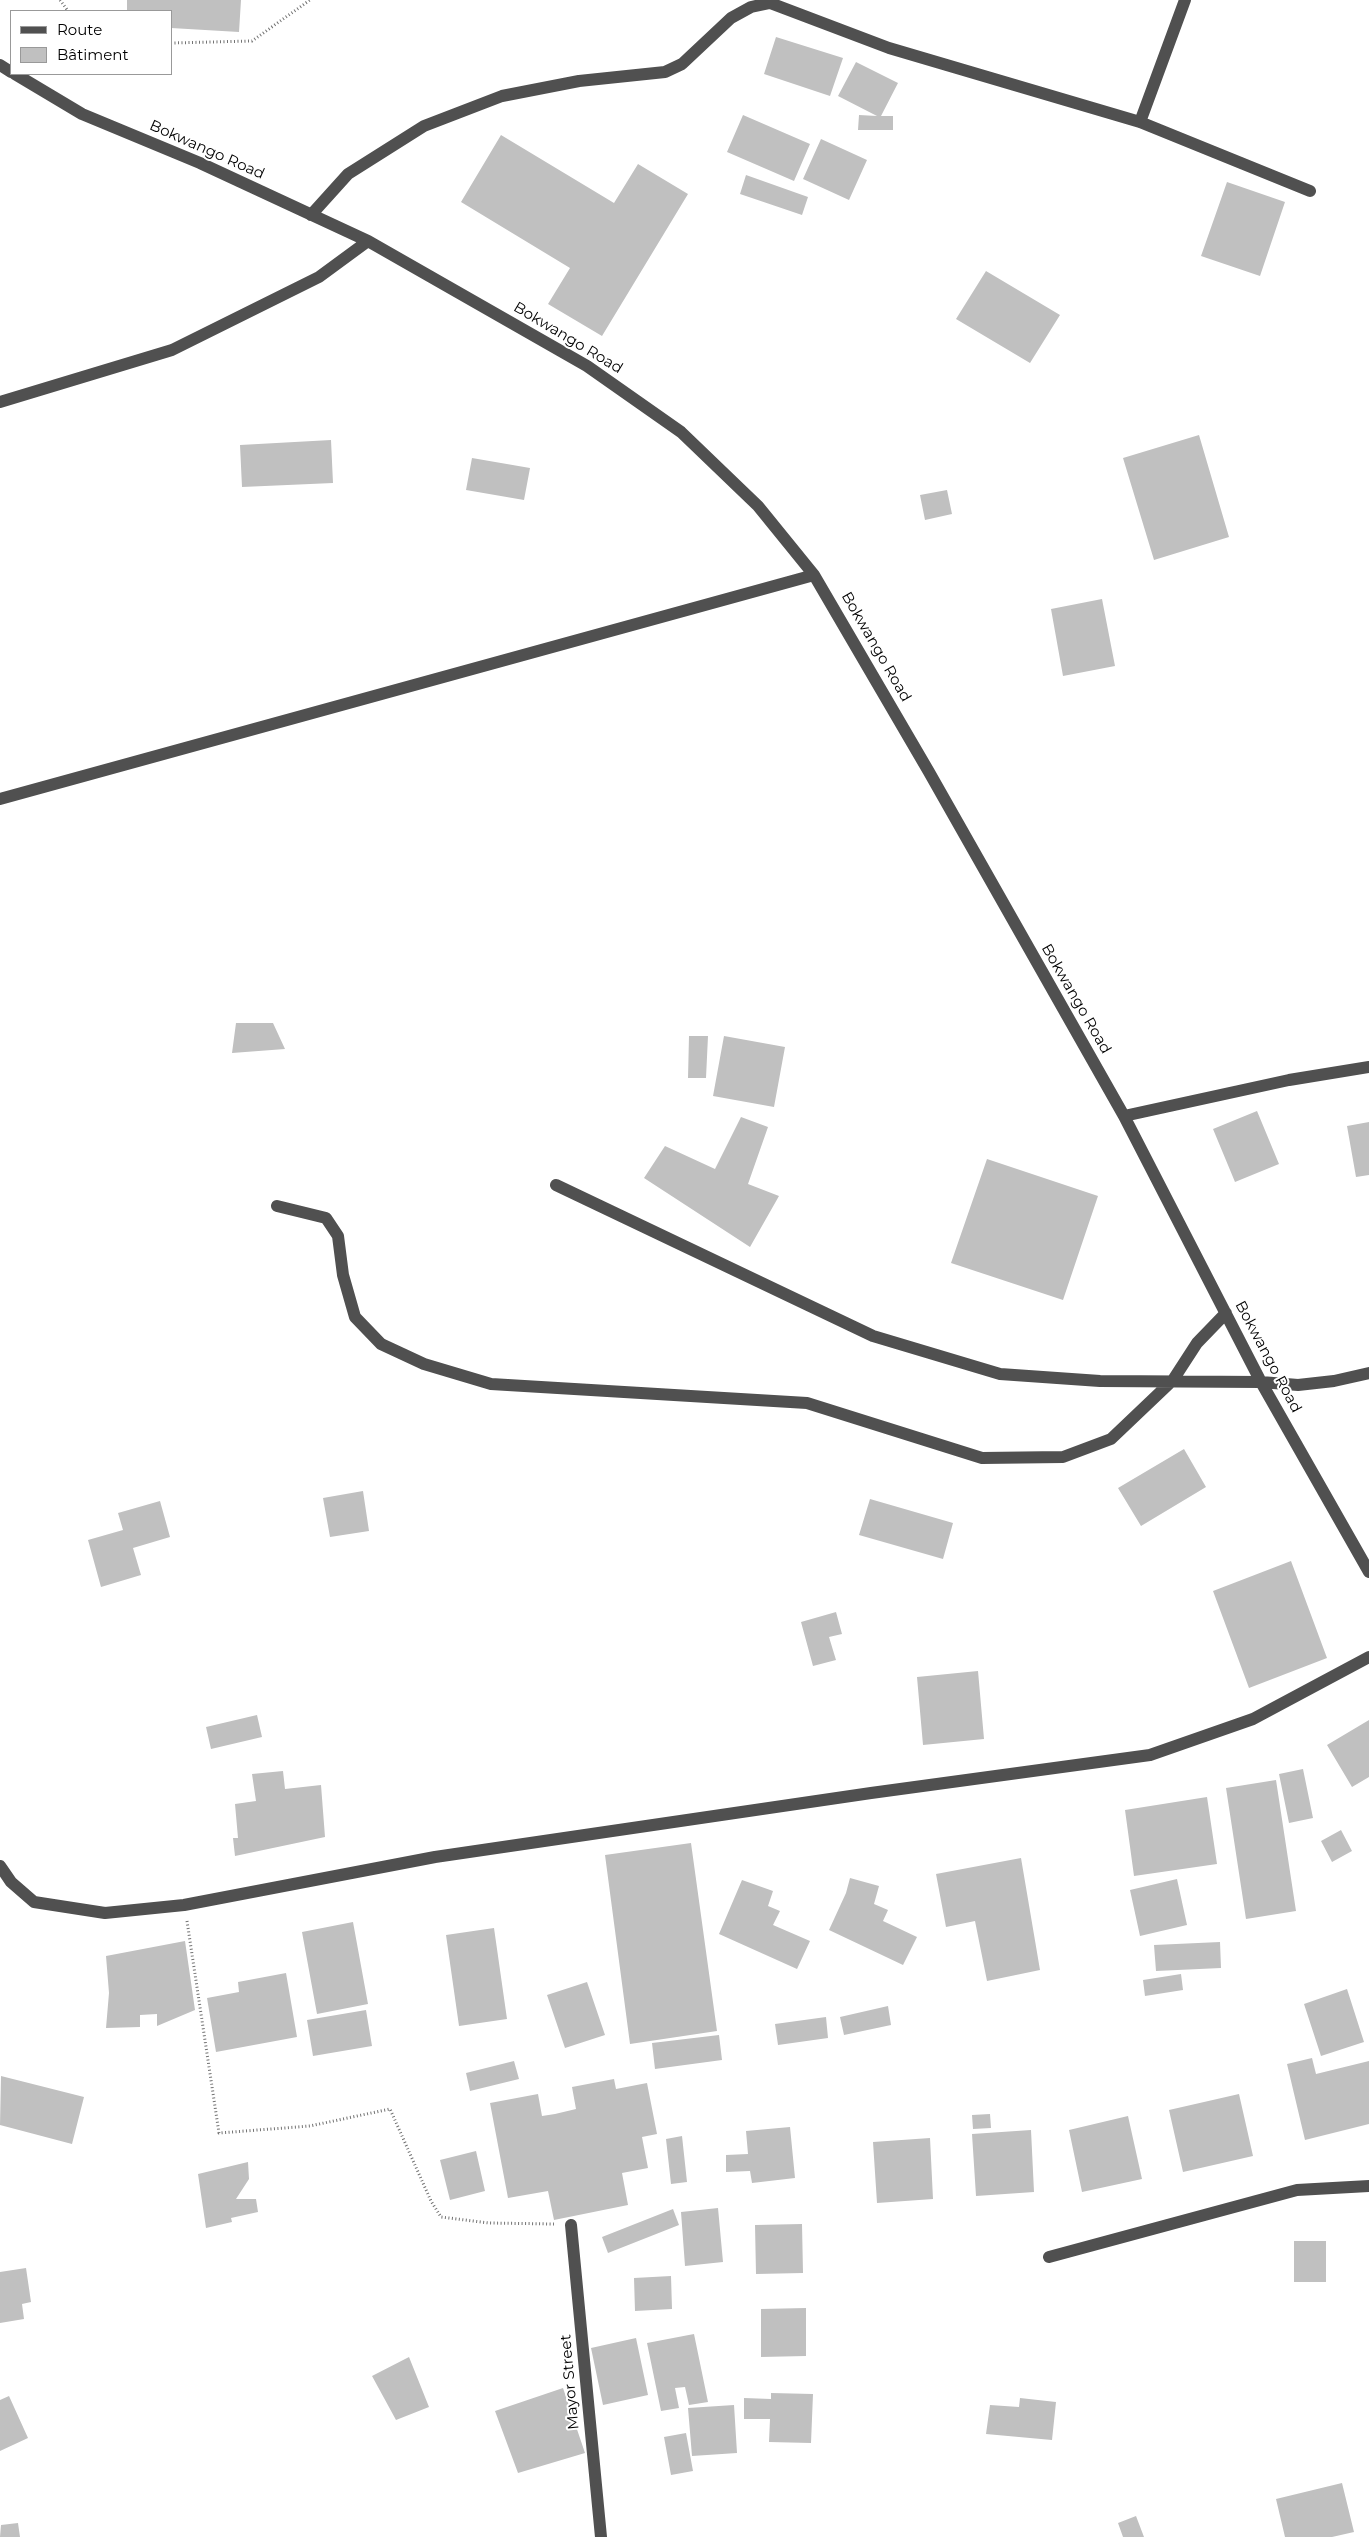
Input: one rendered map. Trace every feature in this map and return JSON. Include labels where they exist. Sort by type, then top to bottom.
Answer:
[{"type":"street","points":[[1140,122],[1184,0]]},
{"type":"street","points":[[311,214],[348,174],[424,126],[502,96],[579,81],[665,72],[682,64],[730,18],[751,7],[770,3],[889,48],[1140,122],[1310,191]]},
{"type":"street","name":"Bokwango Road","points":[[17,75],[82,114],[200,163],[368,241],[587,366],[681,432],[758,506],[814,575],[1124,1116],[1261,1382],[1369,1572]]},
{"type":"street","points":[[0,402],[172,350],[319,277],[368,241]]},
{"type":"street","points":[[0,799],[814,575]]},
{"type":"street","points":[[1124,1116],[1289,1080],[1369,1067]]},
{"type":"street","points":[[556,1185],[873,1336],[1000,1374],[1100,1381],[1173,1380],[1261,1382],[1298,1385],[1334,1381],[1369,1372]]},
{"type":"street","points":[[277,1206],[326,1218],[338,1236],[343,1275],[355,1317],[381,1344],[424,1364],[491,1384],[807,1403],[833,1409],[982,1458],[1063,1457],[1111,1438],[1173,1380],[1197,1343],[1226,1313]]},
{"type":"street","points":[[0,1866],[11,1882],[34,1902],[105,1913],[184,1906],[435,1857],[871,1792],[1150,1755],[1253,1719],[1369,1657]]},
{"type":"street","points":[[1049,2258],[1297,2190],[1369,2186]]},
{"type":"street","name":"Mayor Street","points":[[571,2225],[601,2537]]},
{"type":"path","points":[[172,43],[252,41],[310,0]]},
{"type":"path","points":[[184,1906],[219,2133],[310,2126],[390,2109],[431,2201],[441,2218],[489,2223],[571,2225]]},
{"type":"building","points":[[127,0],[241,0],[239,32],[172,28],[172,10],[127,10]]},
{"type":"building","points":[[776,37],[843,58],[830,96],[764,74]]},
{"type":"building","points":[[856,62],[898,83],[881,116],[893,116],[893,130],[858,130],[859,115],[877,116],[838,96]]},
{"type":"building","points":[[743,115],[810,144],[794,181],[727,152]]},
{"type":"building","points":[[501,135],[614,203],[638,164],[688,194],[602,336],[548,304],[570,268],[461,202]]},
{"type":"building","points":[[821,139],[867,160],[849,200],[803,179]]},
{"type":"building","points":[[746,175],[808,197],[802,215],[740,194]]},
{"type":"building","points":[[1227,182],[1285,202],[1260,276],[1201,256]]},
{"type":"building","points":[[986,271],[1060,315],[1030,363],[956,319]]},
{"type":"building","points":[[1199,435],[1229,537],[1154,560],[1123,458]]},
{"type":"building","points":[[331,440],[333,483],[242,487],[240,445]]},
{"type":"building","points":[[472,458],[530,468],[524,500],[466,490]]},
{"type":"building","points":[[947,490],[952,514],[925,520],[920,495]]},
{"type":"building","points":[[1102,599],[1115,666],[1063,676],[1051,609]]},
{"type":"building","points":[[236,1023],[273,1023],[285,1049],[232,1053]]},
{"type":"building","points":[[689,1036],[708,1036],[706,1078],[688,1078]]},
{"type":"building","points":[[724,1036],[785,1047],[774,1107],[713,1096]]},
{"type":"building","points":[[1257,1111],[1279,1164],[1235,1182],[1213,1129]]},
{"type":"building","points":[[741,1117],[768,1127],[748,1184],[779,1196],[750,1247],[644,1178],[665,1146],[715,1169]]},
{"type":"building","points":[[1369,1122],[1369,1175],[1356,1177],[1347,1126]]},
{"type":"building","points":[[987,1159],[1098,1196],[1063,1300],[951,1263]]},
{"type":"building","points":[[1184,1449],[1206,1487],[1141,1526],[1118,1488]]},
{"type":"building","points":[[363,1491],[369,1531],[330,1537],[323,1498]]},
{"type":"building","points":[[870,1499],[953,1523],[943,1559],[859,1535]]},
{"type":"building","points":[[160,1501],[170,1537],[133,1548],[141,1575],[101,1587],[88,1540],[123,1530],[118,1513]]},
{"type":"building","points":[[1291,1561],[1327,1658],[1249,1688],[1213,1591]]},
{"type":"building","points":[[836,1612],[842,1634],[829,1637],[836,1660],[813,1666],[801,1622]]},
{"type":"building","points":[[978,1671],[984,1739],[923,1745],[917,1677]]},
{"type":"building","points":[[257,1715],[262,1737],[211,1749],[206,1727]]},
{"type":"building","points":[[1369,1720],[1369,1777],[1352,1787],[1327,1745]]},
{"type":"building","points":[[1303,1769],[1313,1818],[1289,1823],[1279,1774]]},
{"type":"building","points":[[283,1771],[285,1789],[321,1785],[325,1837],[235,1856],[233,1838],[238,1838],[235,1804],[256,1801],[252,1774]]},
{"type":"building","points":[[1276,1780],[1296,1911],[1246,1919],[1226,1788]]},
{"type":"building","points":[[1207,1797],[1217,1864],[1134,1876],[1125,1810]]},
{"type":"building","points":[[1341,1830],[1352,1851],[1332,1862],[1321,1841]]},
{"type":"building","points":[[691,1843],[717,2031],[630,2044],[605,1855]]},
{"type":"building","points":[[1021,1858],[1040,1970],[987,1981],[975,1921],[946,1927],[936,1874]]},
{"type":"building","points":[[850,1878],[879,1886],[874,1904],[888,1910],[883,1921],[917,1937],[903,1965],[829,1930],[846,1893]]},
{"type":"building","points":[[1177,1879],[1187,1925],[1140,1936],[1130,1890]]},
{"type":"building","points":[[742,1880],[773,1891],[768,1906],[780,1911],[773,1925],[810,1941],[797,1969],[719,1934]]},
{"type":"building","points":[[353,1922],[368,2004],[317,2014],[302,1932]]},
{"type":"building","points":[[494,1928],[507,2019],[459,2026],[446,1935]]},
{"type":"building","points":[[185,1941],[195,2010],[157,2026],[157,2014],[140,2015],[140,2027],[106,2028],[109,1993],[106,1956]]},
{"type":"building","points":[[1220,1942],[1221,1968],[1156,1971],[1154,1945]]},
{"type":"building","points":[[286,1973],[297,2037],[216,2052],[207,1998],[239,1992],[238,1982]]},
{"type":"building","points":[[1181,1974],[1183,1990],[1145,1996],[1143,1980]]},
{"type":"building","points":[[587,1982],[605,2035],[565,2048],[547,1995]]},
{"type":"building","points":[[1347,1989],[1364,2042],[1321,2056],[1304,2004]]},
{"type":"building","points":[[888,2006],[891,2025],[844,2035],[840,2017]]},
{"type":"building","points":[[366,2010],[372,2046],[313,2056],[307,2020]]},
{"type":"building","points":[[826,2017],[828,2038],[778,2045],[775,2024]]},
{"type":"building","points":[[719,2035],[722,2060],[655,2069],[652,2043]]},
{"type":"building","points":[[1312,2058],[1316,2074],[1369,2061],[1369,2124],[1305,2140],[1287,2064]]},
{"type":"building","points":[[514,2061],[519,2079],[470,2091],[466,2073]]},
{"type":"building","points":[[1,2076],[84,2097],[72,2144],[0,2125]]},
{"type":"building","points":[[614,2079],[616,2089],[647,2083],[657,2134],[642,2137],[648,2168],[622,2173],[628,2205],[554,2220],[548,2191],[508,2198],[490,2103],[538,2094],[542,2116],[555,2114],[576,2109],[572,2087]]},
{"type":"building","points":[[1239,2094],[1253,2156],[1183,2172],[1169,2110]]},
{"type":"building","points":[[990,2114],[991,2128],[973,2129],[972,2115]]},
{"type":"building","points":[[1128,2116],[1142,2179],[1082,2192],[1069,2130]]},
{"type":"building","points":[[790,2127],[795,2178],[752,2183],[750,2171],[726,2172],[726,2155],[748,2154],[746,2131]]},
{"type":"building","points":[[1031,2130],[1034,2192],[976,2196],[972,2134]]},
{"type":"building","points":[[682,2136],[687,2182],[671,2184],[666,2139]]},
{"type":"building","points":[[930,2138],[933,2199],[877,2203],[873,2142]]},
{"type":"building","points":[[476,2151],[485,2191],[450,2200],[440,2160]]},
{"type":"building","points":[[248,2162],[249,2179],[236,2199],[256,2199],[258,2212],[231,2218],[232,2222],[206,2228],[198,2174]]},
{"type":"building","points":[[718,2208],[723,2262],[685,2266],[681,2212]]},
{"type":"building","points":[[673,2209],[679,2225],[608,2253],[602,2237]]},
{"type":"building","points":[[802,2224],[803,2273],[756,2274],[755,2225]]},
{"type":"building","points":[[1294,2241],[1326,2241],[1326,2282],[1294,2282]]},
{"type":"building","points":[[26,2268],[31,2302],[22,2304],[24,2319],[0,2323],[0,2272]]},
{"type":"building","points":[[671,2276],[672,2309],[635,2311],[634,2278]]},
{"type":"building","points":[[806,2308],[806,2356],[761,2357],[761,2309]]},
{"type":"building","points":[[694,2334],[708,2402],[689,2405],[685,2387],[675,2388],[679,2408],[661,2411],[647,2343]]},
{"type":"building","points":[[636,2338],[648,2395],[603,2405],[591,2348]]},
{"type":"building","points":[[409,2357],[429,2407],[396,2420],[372,2376]]},
{"type":"building","points":[[563,2388],[585,2453],[518,2473],[495,2411]]},
{"type":"building","points":[[771,2393],[813,2394],[811,2443],[769,2442],[770,2419],[744,2419],[744,2398],[771,2399]]},
{"type":"building","points":[[9,2396],[28,2438],[0,2451],[0,2400]]},
{"type":"building","points":[[1020,2398],[1056,2402],[1052,2440],[986,2434],[990,2405],[1019,2407]]},
{"type":"building","points":[[734,2405],[737,2453],[692,2456],[688,2408]]},
{"type":"building","points":[[686,2433],[693,2471],[671,2475],[664,2437]]},
{"type":"building","points":[[1342,2483],[1354,2532],[1332,2537],[1285,2537],[1276,2499]]},
{"type":"building","points":[[1136,2516],[1144,2537],[1123,2537],[1118,2523]]},
{"type":"building","points":[[18,2523],[20,2537],[0,2537],[1,2525]]}]
